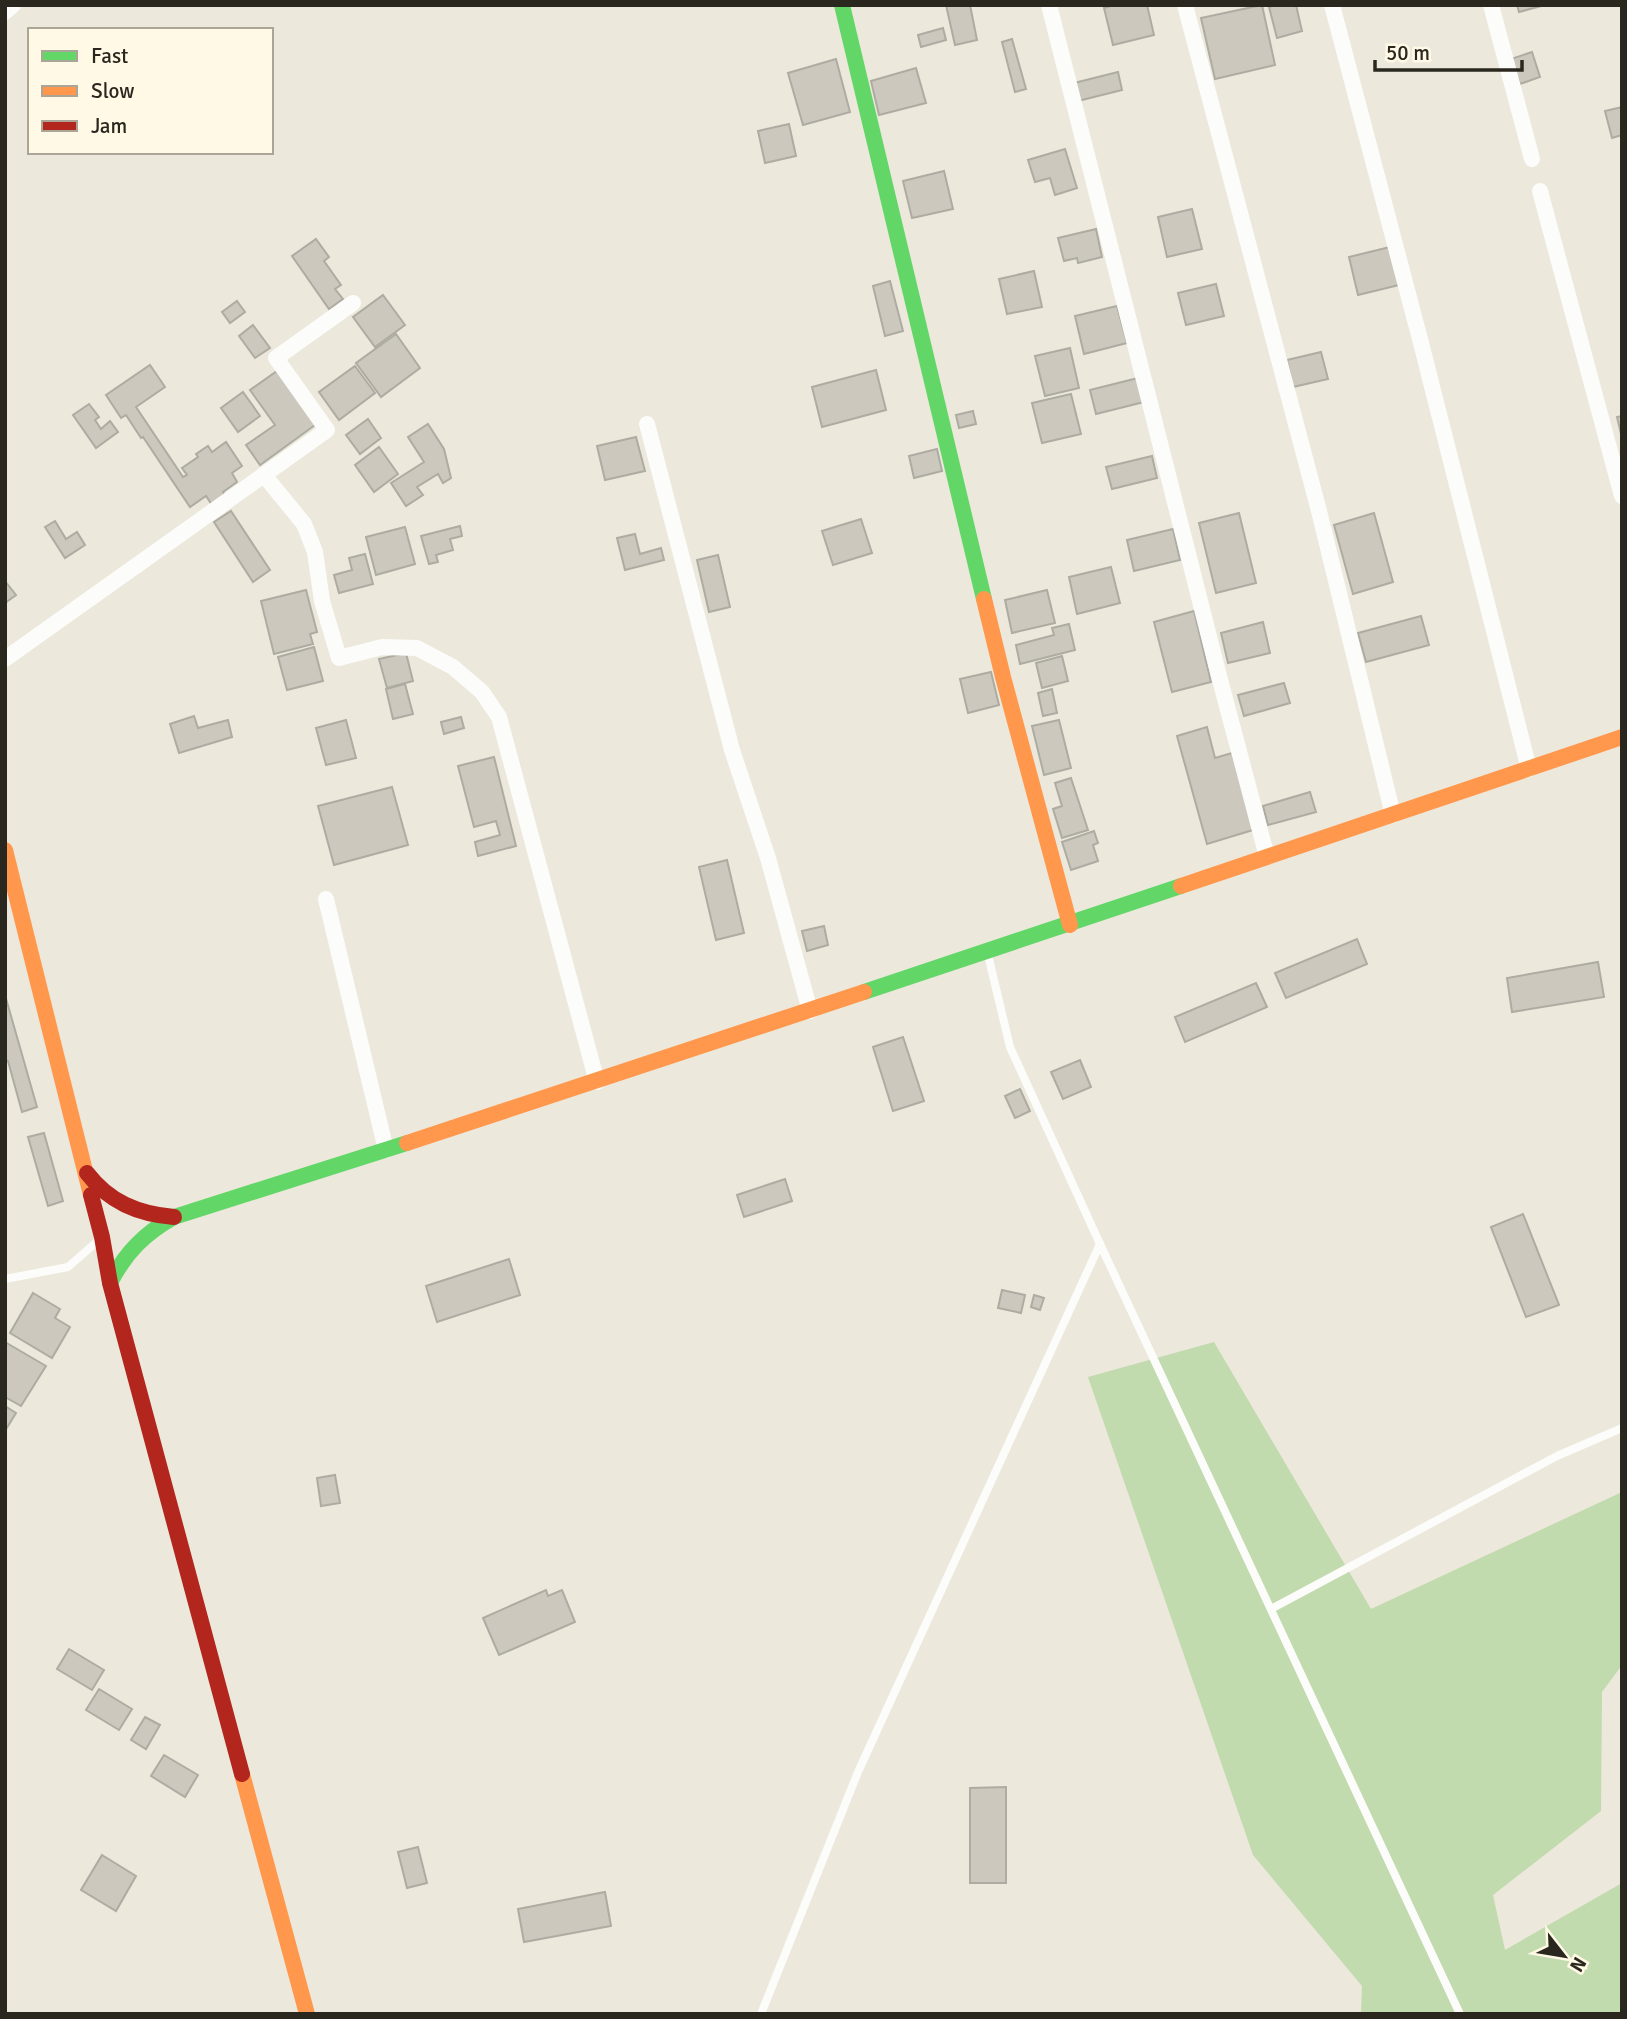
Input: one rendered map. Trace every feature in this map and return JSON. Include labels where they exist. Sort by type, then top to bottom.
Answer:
[{"type":"street","points":[[5,12],[13,5]]},
{"type":"street","points":[[1049,5],[1267,857]]},
{"type":"street","points":[[1185,5],[1319,511],[1393,815]]},
{"type":"street","points":[[1332,5],[1529,769]]},
{"type":"street","points":[[1491,5],[1532,159]]},
{"type":"street","points":[[848,6],[1003,677],[1070,925]]},
{"type":"street","points":[[1541,191],[1622,496]]},
{"type":"street","points":[[5,659],[327,430],[276,358],[353,303]]},
{"type":"street","points":[[647,424],[732,750],[768,858],[810,1011]]},
{"type":"street","points":[[264,475],[304,524],[315,552],[322,601],[339,658],[382,647],[417,649],[453,667],[482,692],[499,717],[597,1082]]},
{"type":"street","points":[[110,1283],[125,1255],[135,1243],[153,1228],[174,1217],[597,1082],[1622,737]]},
{"type":"street","points":[[5,850],[102,1237],[110,1283],[307,2014]]},
{"type":"street","points":[[326,899],[386,1150]]},
{"type":"street","points":[[84,1169],[103,1192],[122,1205],[143,1214],[174,1217]]},
{"type":"lane","points":[[987,952],[1010,1047],[1460,2014]]},
{"type":"lane","points":[[5,1279],[68,1267],[102,1237]]},
{"type":"lane","points":[[761,2014],[858,1772],[1100,1244]]},
{"type":"lane","points":[[1271,1609],[1557,1456],[1622,1428]]},
{"type":"green space","points":[[1214,1342],[1371,1609],[1622,1492],[1622,1665],[1602,1692],[1601,1811],[1493,1895],[1505,1950],[1622,1883],[1622,2014],[1361,2014],[1362,1986],[1253,1855],[1088,1377]]},
{"type":"building","points":[[946,5],[970,5],[977,40],[955,45]]},
{"type":"building","points":[[1114,5],[1147,5],[1154,35],[1113,45],[1104,8]]},
{"type":"building","points":[[1262,5],[1275,65],[1215,79],[1201,18]]},
{"type":"building","points":[[1296,5],[1302,31],[1277,38],[1269,7]]},
{"type":"building","points":[[1517,5],[1545,5],[1519,12]]},
{"type":"building","points":[[943,28],[946,40],[921,47],[918,35]]},
{"type":"building","points":[[1012,39],[1026,89],[1015,92],[1002,42]]},
{"type":"building","points":[[1532,52],[1540,77],[1520,84],[1511,59]]},
{"type":"building","points":[[836,59],[850,112],[803,125],[788,73]]},
{"type":"building","points":[[916,68],[926,103],[879,115],[871,81]]},
{"type":"building","points":[[1118,72],[1122,90],[1078,101],[1074,83]]},
{"type":"building","points":[[1622,107],[1622,135],[1612,138],[1605,111]]},
{"type":"building","points":[[789,124],[796,156],[765,163],[758,131]]},
{"type":"building","points":[[1065,149],[1077,188],[1055,195],[1050,178],[1035,182],[1028,160]]},
{"type":"building","points":[[944,171],[953,209],[912,218],[903,181]]},
{"type":"building","points":[[1192,209],[1202,249],[1167,257],[1158,217]]},
{"type":"building","points":[[1096,229],[1102,257],[1078,263],[1077,258],[1064,261],[1058,238]]},
{"type":"building","points":[[316,239],[329,257],[324,261],[341,285],[335,289],[343,299],[329,309],[292,256]]},
{"type":"building","points":[[1390,247],[1399,285],[1358,295],[1349,257]]},
{"type":"building","points":[[1034,271],[1042,307],[1007,314],[999,279]]},
{"type":"building","points":[[890,281],[903,331],[885,336],[873,286]]},
{"type":"building","points":[[1216,284],[1224,316],[1186,325],[1178,293]]},
{"type":"building","points":[[383,295],[405,325],[375,347],[353,317]]},
{"type":"building","points":[[237,301],[245,312],[230,323],[222,312]]},
{"type":"building","points":[[1117,306],[1127,343],[1084,354],[1075,316]]},
{"type":"building","points":[[253,325],[270,348],[255,358],[239,336]]},
{"type":"building","points":[[396,334],[420,368],[381,397],[356,363]]},
{"type":"building","points":[[1070,348],[1079,388],[1045,396],[1035,356]]},
{"type":"building","points":[[1321,352],[1328,379],[1293,387],[1287,360]]},
{"type":"building","points":[[150,365],[165,387],[136,407],[183,477],[187,475],[182,468],[198,457],[196,454],[208,446],[212,452],[226,442],[242,466],[232,473],[237,482],[223,492],[225,495],[212,505],[206,496],[190,507],[143,437],[141,438],[126,415],[121,418],[106,395]]},
{"type":"building","points":[[355,366],[375,393],[339,420],[319,392]]},
{"type":"building","points":[[876,370],[886,410],[822,427],[812,387]]},
{"type":"building","points":[[277,371],[315,425],[260,465],[246,445],[275,425],[250,390]]},
{"type":"building","points":[[1138,378],[1144,402],[1096,414],[1090,390]]},
{"type":"building","points":[[243,392],[260,416],[238,432],[221,408]]},
{"type":"building","points":[[1071,394],[1081,434],[1042,443],[1032,403]]},
{"type":"building","points":[[89,404],[99,417],[95,420],[101,429],[110,421],[118,432],[96,448],[73,415]]},
{"type":"building","points":[[973,411],[976,424],[959,428],[956,415]]},
{"type":"building","points":[[1622,416],[1622,438],[1617,417]]},
{"type":"building","points":[[368,419],[381,438],[360,454],[346,435]]},
{"type":"building","points":[[428,424],[444,449],[451,478],[443,483],[438,474],[417,487],[423,495],[406,506],[391,483],[424,462],[408,437]]},
{"type":"building","points":[[636,437],[645,471],[605,480],[597,446]]},
{"type":"building","points":[[379,447],[398,474],[374,492],[355,465]]},
{"type":"building","points":[[937,449],[942,471],[914,478],[909,456]]},
{"type":"building","points":[[1152,456],[1157,478],[1112,489],[1106,467]]},
{"type":"building","points":[[231,511],[270,570],[253,582],[214,522]]},
{"type":"building","points":[[1239,513],[1256,583],[1216,593],[1199,523]]},
{"type":"building","points":[[1374,513],[1393,582],[1353,594],[1334,525]]},
{"type":"building","points":[[861,519],[872,553],[833,565],[822,531]]},
{"type":"building","points":[[55,521],[66,539],[77,532],[85,545],[65,558],[45,527]]},
{"type":"building","points":[[460,526],[462,536],[450,539],[453,550],[436,555],[438,562],[429,564],[421,536]]},
{"type":"building","points":[[405,527],[415,564],[376,575],[366,537]]},
{"type":"building","points":[[1173,529],[1180,560],[1134,571],[1127,540]]},
{"type":"building","points":[[635,534],[640,554],[661,548],[664,560],[625,570],[617,538]]},
{"type":"building","points":[[365,554],[373,584],[339,593],[334,575],[352,570],[349,558]]},
{"type":"building","points":[[718,555],[730,607],[709,612],[697,560]]},
{"type":"building","points":[[1111,567],[1120,603],[1077,614],[1069,577]]},
{"type":"building","points":[[5,581],[16,595],[5,603]]},
{"type":"building","points":[[306,590],[317,632],[310,634],[313,644],[274,654],[261,601]]},
{"type":"building","points":[[1047,590],[1055,623],[1012,633],[1005,600]]},
{"type":"building","points":[[1194,611],[1211,682],[1172,692],[1154,622]]},
{"type":"building","points":[[1421,616],[1429,645],[1366,662],[1358,633]]},
{"type":"building","points":[[1263,622],[1270,653],[1228,663],[1221,633]]},
{"type":"building","points":[[1069,624],[1075,650],[1020,664],[1016,645],[1054,635],[1052,628]]},
{"type":"building","points":[[314,647],[323,681],[287,690],[278,657]]},
{"type":"building","points":[[406,653],[413,681],[387,688],[379,659]]},
{"type":"building","points":[[1062,656],[1068,681],[1042,688],[1036,663]]},
{"type":"building","points":[[991,672],[999,705],[968,713],[960,679]]},
{"type":"building","points":[[1284,683],[1290,703],[1244,716],[1238,695]]},
{"type":"building","points":[[405,684],[413,714],[393,719],[386,689]]},
{"type":"building","points":[[1052,689],[1057,713],[1043,716],[1038,693]]},
{"type":"building","points":[[194,716],[198,728],[228,720],[232,737],[179,753],[170,724]]},
{"type":"building","points":[[461,717],[464,728],[444,734],[441,722]]},
{"type":"building","points":[[346,720],[356,758],[326,765],[316,728]]},
{"type":"building","points":[[1059,720],[1071,768],[1044,775],[1032,726]]},
{"type":"building","points":[[1207,727],[1215,758],[1232,753],[1253,830],[1207,844],[1177,736]]},
{"type":"building","points":[[494,757],[516,846],[478,856],[475,842],[500,835],[496,821],[474,827],[458,766]]},
{"type":"building","points":[[1071,778],[1088,830],[1062,838],[1053,809],[1062,806],[1055,783]]},
{"type":"building","points":[[392,787],[408,845],[334,865],[318,806]]},
{"type":"building","points":[[1310,792],[1316,812],[1268,825],[1263,806]]},
{"type":"building","points":[[1094,831],[1098,843],[1093,845],[1098,861],[1071,870],[1062,842]]},
{"type":"building","points":[[727,860],[744,933],[716,940],[699,867]]},
{"type":"building","points":[[824,926],[828,945],[807,951],[802,931]]},
{"type":"building","points":[[1357,939],[1367,964],[1286,998],[1275,973]]},
{"type":"building","points":[[1598,962],[1604,997],[1512,1012],[1507,978]]},
{"type":"building","points":[[1256,983],[1267,1007],[1185,1042],[1175,1017]]},
{"type":"building","points":[[5,995],[37,1107],[22,1112],[8,1061],[5,1060]]},
{"type":"building","points":[[903,1037],[924,1101],[893,1111],[873,1047]]},
{"type":"building","points":[[1080,1060],[1091,1087],[1063,1099],[1051,1072]]},
{"type":"building","points":[[1020,1089],[1030,1111],[1015,1118],[1005,1096]]},
{"type":"building","points":[[44,1133],[63,1201],[48,1206],[28,1137]]},
{"type":"building","points":[[785,1179],[792,1201],[744,1217],[737,1195]]},
{"type":"building","points":[[1523,1214],[1559,1305],[1526,1317],[1491,1227]]},
{"type":"building","points":[[509,1259],[520,1295],[437,1322],[426,1286]]},
{"type":"building","points":[[1002,1290],[1025,1295],[1021,1313],[998,1308]]},
{"type":"building","points":[[33,1293],[60,1309],[55,1318],[70,1327],[52,1358],[10,1333]]},
{"type":"building","points":[[1034,1295],[1044,1298],[1040,1310],[1031,1307]]},
{"type":"building","points":[[5,1342],[46,1366],[21,1406],[5,1397]]},
{"type":"building","points":[[5,1406],[16,1413],[5,1431]]},
{"type":"building","points":[[335,1475],[340,1503],[321,1506],[317,1478]]},
{"type":"building","points":[[546,1590],[548,1596],[562,1590],[575,1622],[499,1655],[483,1618]]},
{"type":"building","points":[[69,1649],[104,1670],[92,1690],[57,1669]]},
{"type":"building","points":[[99,1689],[132,1709],[119,1730],[86,1710]]},
{"type":"building","points":[[145,1717],[160,1725],[146,1749],[131,1740]]},
{"type":"building","points":[[164,1755],[198,1775],[185,1797],[151,1776]]},
{"type":"building","points":[[1006,1787],[1006,1883],[970,1883],[970,1788]]},
{"type":"building","points":[[418,1847],[427,1883],[407,1888],[398,1852]]},
{"type":"building","points":[[102,1855],[136,1876],[116,1911],[81,1890]]},
{"type":"building","points":[[605,1892],[611,1926],[524,1942],[518,1909]]},
{"type":"traffic: fast","points":[[842,5],[984,599]]},
{"type":"traffic: fast","points":[[864,992],[1181,886]]},
{"type":"traffic: fast","points":[[110,1283],[122,1262],[137,1245],[174,1217],[407,1143]]},
{"type":"traffic: slow","points":[[984,599],[1070,925]]},
{"type":"traffic: slow","points":[[1181,886],[1622,737]]},
{"type":"traffic: slow","points":[[5,850],[91,1195]]},
{"type":"traffic: slow","points":[[407,1143],[864,992]]},
{"type":"traffic: slow","points":[[242,1774],[307,2014]]},
{"type":"traffic: jam","points":[[87,1173],[105,1192],[125,1205],[148,1213],[174,1217]]},
{"type":"traffic: jam","points":[[91,1195],[110,1283],[242,1774]]}]
